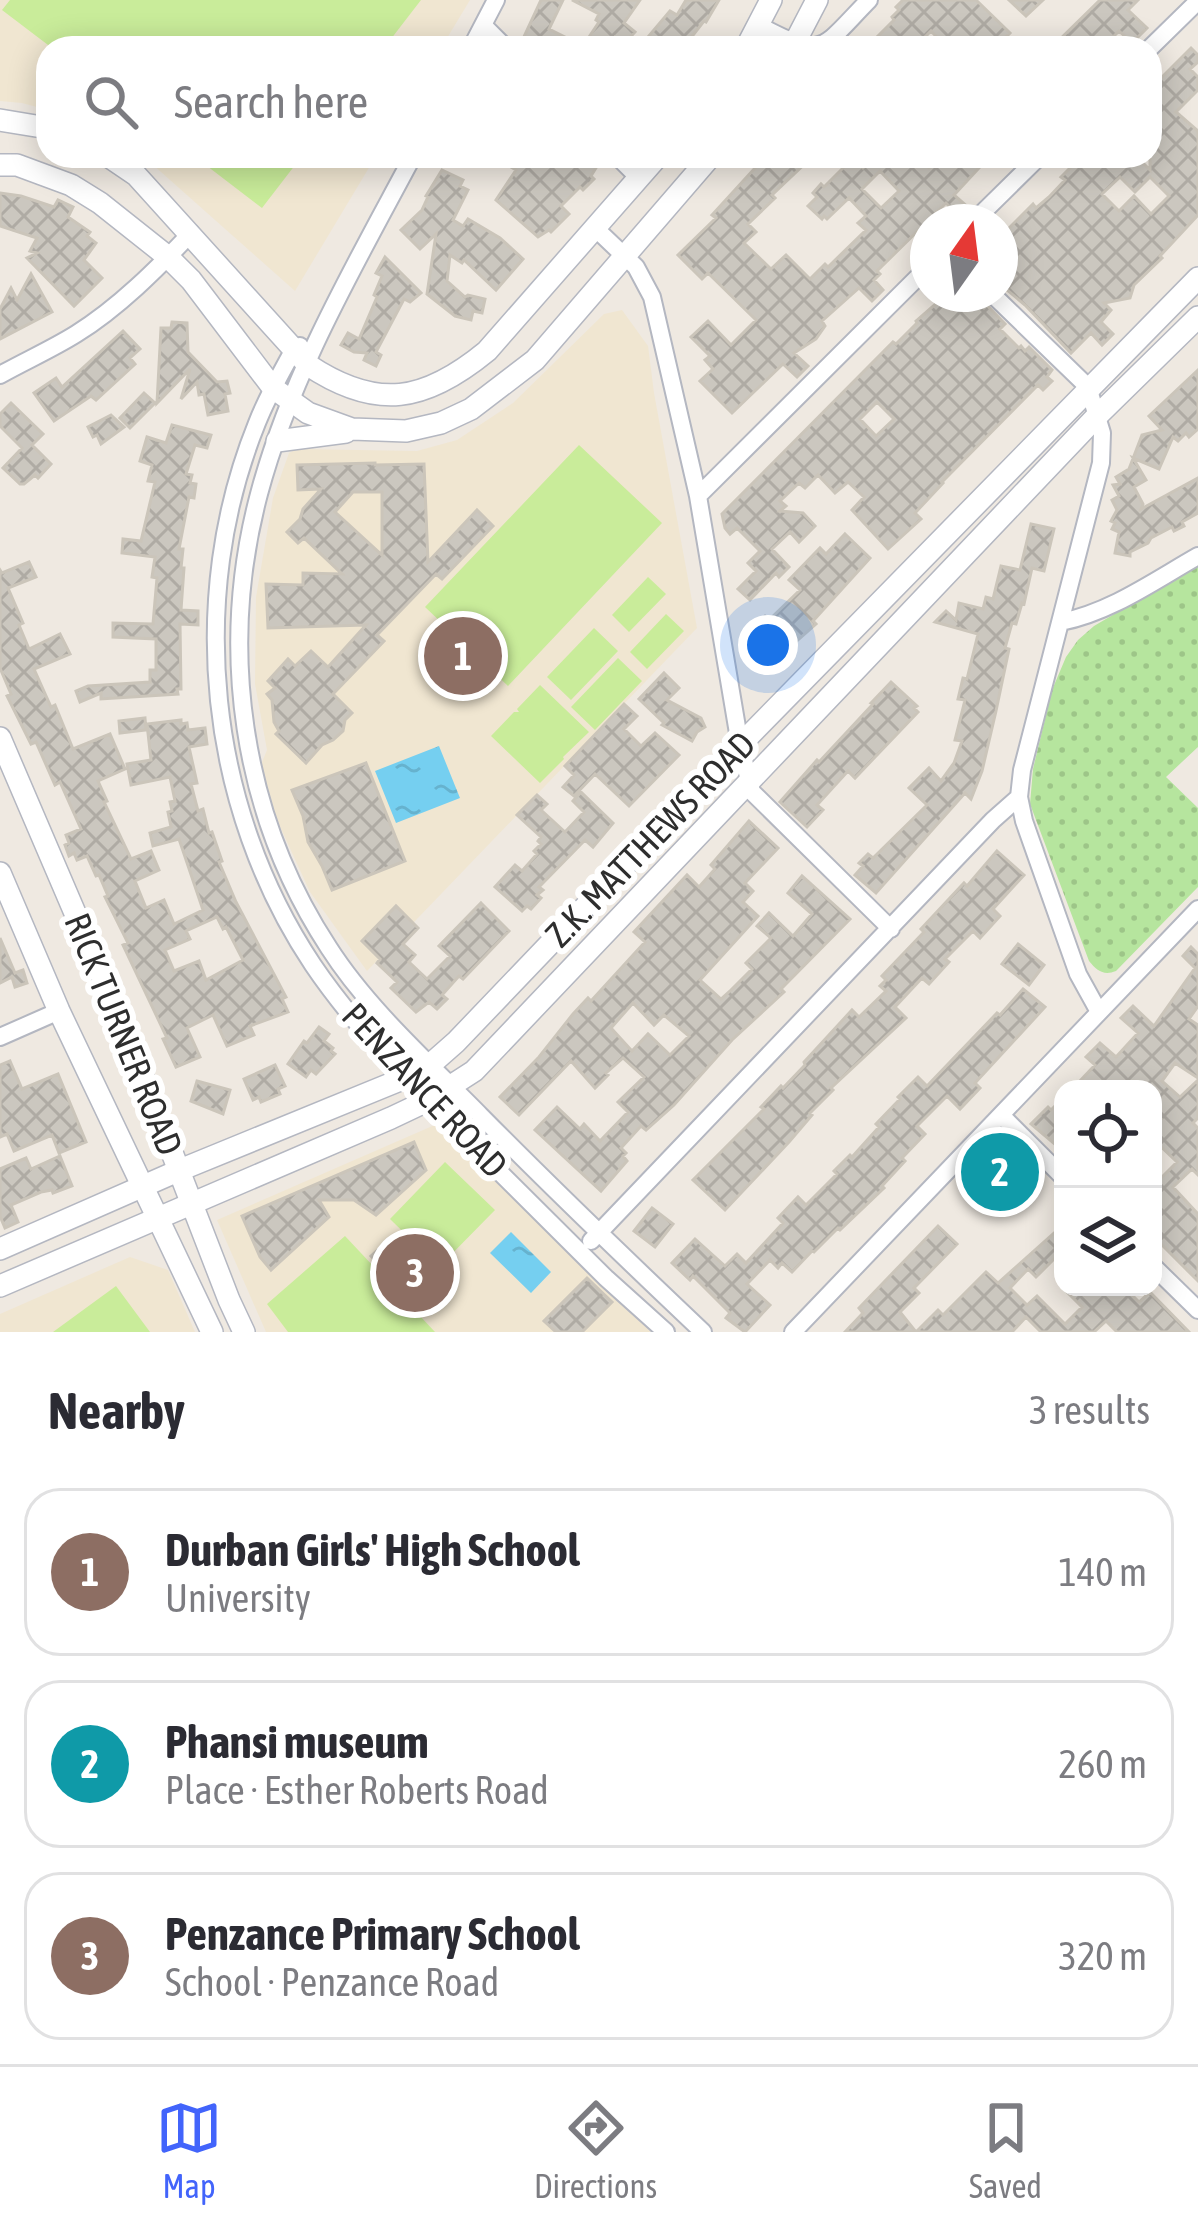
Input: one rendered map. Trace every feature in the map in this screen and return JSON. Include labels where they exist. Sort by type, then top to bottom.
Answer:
[{"type":"street","points":[[477,36],[496,0]]},
{"type":"street","points":[[752,36],[771,0]]},
{"type":"street","points":[[798,36],[817,0]]},
{"type":"street","points":[[831,36],[869,0]]},
{"type":"street","points":[[1162,36],[1198,1]]},
{"type":"street","points":[[483,25],[494,36]]},
{"type":"street","points":[[758,25],[776,36]]},
{"type":"street","points":[[0,119],[36,126]]},
{"type":"street","points":[[0,165],[17,165],[70,184],[100,203],[190,280],[273,388],[308,413],[364,431]]},
{"type":"street","points":[[126,168],[191,233],[301,357],[330,380],[358,391],[408,394],[435,387],[487,351],[648,168]]},
{"type":"street","points":[[301,357],[317,338],[407,168]]},
{"type":"street","points":[[629,168],[639,178]]},
{"type":"street","points":[[277,441],[406,431],[471,410],[536,360],[701,168]]},
{"type":"street","points":[[992,204],[1028,168]]},
{"type":"street","points":[[594,227],[646,281],[652,297],[698,496],[748,780],[759,802],[891,929]]},
{"type":"street","points":[[0,375],[77,334],[191,233]]},
{"type":"street","name":"Z.K. MATTHEWS ROAD","points":[[0,1249],[430,1064],[1198,278]]},
{"type":"street","points":[[698,496],[910,285]]},
{"type":"street","points":[[1011,312],[1088,387],[1102,433],[1101,463],[1019,797],[1078,974],[1100,1012]]},
{"type":"street","name":"Z.K. MATTHEWS ROAD","points":[[0,1286],[429,1100],[474,1070],[1097,416],[1198,317]]},
{"type":"street","name":"PENZANCE ROAD","points":[[301,357],[273,388],[249,444],[231,507],[217,593],[219,703],[241,808],[266,877],[312,963],[405,1078],[666,1332]]},
{"type":"street","name":"PENZANCE ROAD","points":[[301,357],[292,402],[258,496],[246,554],[238,636],[245,729],[260,801],[290,880],[329,949],[364,994],[598,1235],[703,1332]]},
{"type":"street","points":[[1061,622],[1106,608],[1198,556]]},
{"type":"street","points":[[854,628],[875,648]]},
{"type":"street","points":[[215,635],[238,636]]},
{"type":"street","name":"RICK TURNER ROAD","points":[[0,738],[120,1018],[244,1332]]},
{"type":"street","points":[[581,1251],[1019,797]]},
{"type":"street","points":[[241,808],[260,801]]},
{"type":"street","name":"RICK TURNER ROAD","points":[[0,873],[59,1011],[212,1332]]},
{"type":"street","points":[[793,1332],[1198,909]]},
{"type":"street","points":[[579,911],[603,934]]},
{"type":"street","points":[[293,929],[312,919]]},
{"type":"street","points":[[0,1037],[59,1011]]},
{"type":"street","points":[[1000,1115],[1054,1168]]},
{"type":"street","points":[[1162,1274],[1198,1310]]},
{"type":"shaded area","points":[[0,0],[470,0],[448,36],[36,36],[36,107],[0,101]]},
{"type":"shaded area","points":[[157,168],[369,168],[295,291]]},
{"type":"shaded area","points":[[622,310],[648,346],[697,628],[367,971],[310,892],[271,807],[260,767],[267,750],[255,684],[256,597],[273,498],[289,453],[296,449],[417,451],[457,440],[513,403],[604,314]]},
{"type":"shaded area","points":[[437,1124],[651,1332],[266,1332],[217,1220]]},
{"type":"shaded area","points":[[130,1257],[168,1270],[195,1332],[0,1332],[0,1314]]},
{"type":"green space","points":[[10,0],[421,0],[393,36],[36,36],[2,10]]},
{"type":"green space","points":[[210,168],[293,168],[262,208]]},
{"type":"green space","points":[[579,445],[662,523],[508,686],[425,607]]},
{"type":"green space","points":[[1198,565],[1198,747],[1166,777],[1198,808],[1198,887],[1116,971],[1104,973],[1089,961],[1030,804],[1033,769],[1052,690],[1078,640]]},
{"type":"green space","points":[[648,577],[666,594],[629,632],[612,615]]},
{"type":"green space","points":[[666,614],[684,631],[647,669],[630,652]]},
{"type":"green space","points":[[594,628],[618,651],[571,700],[547,677]]},
{"type":"green space","points":[[618,658],[642,681],[595,730],[571,707]]},
{"type":"green space","points":[[540,685],[589,732],[540,783],[491,736]]},
{"type":"green space","points":[[445,1162],[495,1210],[439,1267],[390,1219]]},
{"type":"green space","points":[[345,1236],[435,1332],[288,1332],[267,1304]]},
{"type":"green space","points":[[116,1286],[150,1332],[53,1332]]},
{"type":"water","points":[[439,746],[460,798],[396,823],[375,771]]},
{"type":"water","points":[[511,1232],[551,1272],[531,1293],[490,1253]]},
{"type":"building","points":[[541,0],[563,0],[549,29],[563,36],[524,36]]},
{"type":"building","points":[[572,0],[640,0],[624,23],[635,32],[631,36],[590,36],[599,14]]},
{"type":"building","points":[[686,0],[719,0],[692,36],[649,36],[670,11],[677,15]]},
{"type":"building","points":[[903,0],[976,0],[1010,33],[936,36],[931,31],[926,36],[878,36],[894,20]]},
{"type":"building","points":[[1009,0],[1043,0],[1026,16]]},
{"type":"building","points":[[1100,0],[1138,0],[1128,10],[1147,28],[1139,36],[1119,31],[1114,36],[1063,36]]},
{"type":"building","points":[[1191,48],[1198,55],[1190,69],[1198,77],[1198,90],[1176,112],[1198,131],[1198,215],[1134,285],[1130,298],[1104,303],[1111,310],[1101,322],[1113,334],[1102,345],[1091,333],[1071,353],[1018,299],[1018,219],[1049,197],[1070,168],[1162,168],[1162,77]],"holes":[[[1120,177],[1135,192],[1150,177],[1169,196],[1151,214],[1134,196],[1119,211],[1102,194]]]},
{"type":"building","points":[[513,168],[596,168],[594,179],[561,206],[569,214],[551,232],[538,237],[496,200],[516,170]]},
{"type":"building","points":[[755,168],[800,168],[748,224],[756,232],[744,243],[771,269],[786,255],[810,279],[866,230],[858,223],[866,216],[849,198],[827,219],[808,206],[821,184],[824,187],[843,168],[979,168],[954,195],[964,204],[910,204],[910,238],[877,271],[880,274],[874,280],[883,290],[872,301],[859,288],[822,321],[825,326],[816,339],[794,353],[808,366],[797,377],[783,364],[732,413],[700,381],[713,369],[705,360],[710,356],[691,337],[708,321],[731,345],[756,320],[708,273],[702,279],[678,255],[716,218],[712,215]],"holes":[[[880,171],[899,191],[881,208],[862,189]]]},
{"type":"building","points":[[442,170],[463,180],[460,186],[468,190],[453,220],[463,226],[468,219],[523,259],[496,290],[464,260],[450,255],[447,281],[465,297],[485,299],[482,313],[473,311],[471,320],[455,316],[427,294],[436,234],[420,249],[401,230],[422,210]]},
{"type":"building","points":[[0,193],[54,207],[58,200],[73,207],[68,217],[90,232],[87,236],[96,243],[84,260],[102,278],[74,306],[27,258],[37,253],[30,251],[37,238],[0,226]]},
{"type":"building","points":[[385,257],[421,293],[410,302],[404,299],[376,352],[381,355],[376,366],[364,360],[367,353],[341,345],[348,333],[359,339],[377,297],[382,276],[376,273]]},
{"type":"building","points":[[31,274],[52,312],[0,339],[0,309],[11,288],[17,300]]},
{"type":"building","points":[[926,312],[993,312],[1005,324],[1000,329],[1019,348],[1029,347],[1052,370],[1047,377],[1052,381],[1043,390],[1038,385],[942,482],[915,513],[921,519],[888,549],[852,510],[864,497],[848,482],[835,493],[818,475],[805,488],[799,483],[780,501],[786,506],[780,511],[803,513],[815,526],[799,542],[790,532],[772,549],[789,567],[779,577],[776,573],[750,600],[738,589],[756,571],[748,563],[760,551],[737,528],[730,534],[722,514]],"holes":[[[877,402],[894,419],[876,436],[860,419]]]},
{"type":"building","points":[[172,322],[187,323],[188,352],[217,382],[227,381],[228,411],[208,415],[197,382],[181,399],[190,369],[157,403],[161,328],[171,328]]},
{"type":"building","points":[[123,331],[140,349],[130,358],[135,364],[96,400],[91,396],[54,421],[34,393],[56,378],[62,387]]},
{"type":"building","points":[[1198,370],[1198,429],[1178,441],[1173,437],[1159,469],[1133,458],[1142,435],[1162,430],[1149,416]]},
{"type":"building","points":[[144,393],[155,403],[130,428],[120,418]]},
{"type":"building","points":[[11,403],[43,434],[32,445],[51,464],[24,484],[3,468],[22,448],[0,426],[0,414]]},
{"type":"building","points":[[111,415],[124,427],[101,444],[88,427]]},
{"type":"building","points":[[172,425],[211,435],[207,448],[195,445],[186,474],[196,484],[179,549],[183,549],[184,568],[181,610],[198,611],[198,625],[180,624],[181,689],[178,694],[101,699],[101,693],[80,702],[76,691],[150,682],[150,670],[156,670],[156,639],[113,637],[113,623],[153,624],[155,557],[122,553],[123,539],[141,541],[155,482],[148,481],[152,465],[140,461],[147,437],[166,443]]},
{"type":"building","points":[[1133,458],[1146,480],[1134,487],[1141,509],[1198,478],[1198,513],[1182,522],[1184,526],[1151,538],[1130,556],[1115,553],[1119,532],[1112,529],[1115,523],[1111,521],[1117,510],[1112,500],[1119,496],[1113,485],[1120,484],[1116,477],[1129,469]]},
{"type":"building","points":[[424,464],[428,562],[477,510],[493,526],[442,579],[436,574],[377,635],[384,641],[333,694],[352,713],[343,731],[306,763],[276,734],[267,694],[275,688],[268,681],[288,659],[295,666],[311,651],[328,667],[366,625],[268,628],[266,584],[303,585],[303,573],[342,574],[304,538],[298,543],[287,532],[321,489],[298,490],[297,465]],"holes":[[[353,492],[382,492],[382,555],[335,512]]]},
{"type":"building","points":[[1031,524],[1054,529],[1044,571],[1032,568],[1024,604],[1016,624],[1012,623],[996,711],[971,799],[965,793],[876,893],[855,875],[863,866],[859,863],[868,854],[873,858],[927,805],[909,788],[929,768],[941,781],[962,741],[955,740],[965,700],[958,699],[978,634],[935,622],[946,611],[956,620],[959,603],[983,609],[986,597],[993,599],[1001,566],[1020,570]]},
{"type":"building","points":[[845,534],[870,558],[813,621],[816,624],[773,662],[745,635],[800,590],[789,580],[820,548],[826,554]]},
{"type":"building","points":[[29,562],[36,577],[8,588],[29,649],[60,634],[70,654],[34,669],[73,749],[110,734],[125,769],[98,781],[104,802],[131,859],[151,851],[159,870],[135,881],[146,908],[164,900],[174,924],[203,910],[179,839],[153,846],[150,833],[171,827],[168,812],[172,811],[170,802],[175,801],[170,777],[131,785],[127,764],[151,760],[147,724],[181,720],[188,730],[205,728],[207,744],[189,747],[198,811],[203,809],[236,902],[286,997],[282,999],[288,1012],[250,1026],[254,1035],[227,1046],[213,1015],[187,1028],[200,1057],[176,1067],[123,945],[128,943],[99,875],[87,856],[77,860],[74,853],[69,856],[66,835],[81,829],[60,782],[55,785],[36,742],[31,744],[7,696],[11,694],[0,668],[0,570]],"holes":[[[217,917],[226,927],[243,960],[206,980],[199,961],[174,971],[165,950],[190,939],[186,931]]]},
{"type":"building","points":[[664,673],[679,688],[667,700],[701,718],[705,727],[692,741],[662,725],[639,699]]},
{"type":"building","points":[[891,682],[918,712],[855,778],[848,771],[817,805],[823,810],[807,827],[780,802]]},
{"type":"building","points":[[624,704],[637,716],[624,729],[641,746],[655,733],[679,755],[629,806],[595,774],[574,796],[563,787],[574,775],[565,766]]},
{"type":"building","points":[[145,718],[146,730],[120,733],[119,721]]},
{"type":"building","points":[[366,763],[405,861],[332,890],[308,842],[292,790]]},
{"type":"building","points":[[581,792],[613,823],[593,847],[585,840],[539,887],[541,898],[522,911],[495,887],[515,865],[522,871],[541,844],[541,837],[517,815],[537,795],[547,804],[541,810],[565,832],[584,812],[573,801]]},
{"type":"building","points":[[749,821],[778,848],[745,883],[753,891],[743,902],[758,916],[700,980],[721,999],[752,969],[746,963],[771,938],[757,926],[769,913],[793,936],[812,914],[788,893],[802,876],[850,919],[674,1105],[646,1130],[641,1126],[621,1148],[627,1161],[601,1191],[535,1130],[557,1107],[600,1141],[628,1112],[618,1102],[644,1077],[623,1058],[595,1088],[571,1061],[519,1115],[500,1097],[645,942],[634,932],[687,875],[699,887],[715,869],[711,865]],"holes":[[[633,1003],[654,1025],[664,1015],[689,1036],[670,1055],[648,1034],[632,1051],[611,1028]]]},
{"type":"building","points":[[997,851],[1024,875],[993,909],[1000,916],[980,938],[973,931],[945,959],[949,962],[929,984],[922,978],[895,1007],[906,1018],[831,1088],[789,1142],[725,1210],[693,1180],[852,1010],[859,1017],[886,991],[880,986],[886,980],[882,976]]},
{"type":"building","points":[[481,903],[509,931],[463,979],[459,976],[442,995],[447,999],[437,1009],[429,1002],[416,1012],[391,988],[397,982],[362,941],[396,906],[418,928],[403,944],[415,955],[409,962],[427,979],[450,956],[439,946]]},
{"type":"building","points":[[0,938],[15,973],[23,970],[27,983],[15,987],[12,977],[0,983]]},
{"type":"building","points":[[1018,944],[1044,965],[1029,985],[1002,964]]},
{"type":"building","points":[[1191,947],[1198,954],[1198,1006],[1189,1019],[1198,1025],[1198,1078],[1175,1063],[1162,1081],[1081,1080],[1095,1065],[1086,1057],[1100,1043],[1116,1057],[1138,1033],[1121,1018],[1133,1006],[1154,1026],[1195,968],[1183,956]]},
{"type":"building","points":[[1023,989],[1045,1007],[975,1083],[980,1088],[960,1109],[947,1096],[917,1126],[925,1134],[902,1158],[905,1161],[884,1188],[792,1272],[770,1260],[747,1284],[770,1305],[745,1332],[726,1318],[730,1313],[693,1276],[690,1280],[672,1263],[695,1239],[725,1266],[737,1254],[746,1263],[783,1223],[778,1218],[798,1197],[806,1205],[837,1174],[834,1171],[879,1127],[876,1124],[918,1077],[927,1086]]},
{"type":"building","points":[[319,1027],[329,1034],[324,1041],[335,1054],[316,1074],[311,1070],[306,1077],[288,1064]]},
{"type":"building","points":[[10,1061],[22,1089],[58,1074],[86,1142],[59,1153],[52,1135],[14,1151],[7,1134],[0,1137],[0,1065]]},
{"type":"building","points":[[275,1065],[285,1086],[278,1089],[280,1094],[261,1102],[259,1097],[253,1100],[244,1079]]},
{"type":"building","points":[[1198,1080],[1198,1118],[1193,1123],[1198,1128],[1198,1175],[1192,1169],[1173,1187],[1198,1214],[1198,1281],[1162,1245],[1162,1177],[1177,1162],[1162,1148],[1162,1081],[1180,1097]]},
{"type":"building","points":[[197,1081],[230,1090],[223,1114],[191,1101]]},
{"type":"building","points":[[1048,1107],[1054,1107],[1054,1143],[1031,1124]]},
{"type":"building","points":[[414,1142],[426,1170],[376,1215],[354,1200],[319,1200],[329,1217],[271,1270],[260,1257],[242,1216]]},
{"type":"building","points":[[1001,1153],[1029,1183],[1008,1204],[989,1183],[985,1186],[977,1179]]},
{"type":"building","points":[[60,1156],[72,1186],[11,1205],[18,1222],[5,1228],[0,1216],[0,1169],[26,1158],[31,1169]]},
{"type":"building","points":[[652,1208],[673,1224],[655,1247],[634,1231]]},
{"type":"building","points":[[938,1226],[957,1244],[914,1288],[919,1293],[900,1312],[916,1332],[845,1332],[863,1313],[859,1308]]},
{"type":"building","points":[[1054,1233],[1054,1259],[1036,1277],[1028,1269],[1010,1288],[1027,1305],[1037,1296],[1065,1324],[1082,1307],[1071,1296],[1133,1296],[1139,1302],[1154,1296],[1189,1332],[1117,1332],[1106,1321],[1094,1332],[1041,1332],[1026,1317],[1012,1332],[916,1332],[938,1310],[943,1315],[986,1272],[998,1283]]},
{"type":"building","points":[[382,1246],[416,1281],[405,1291],[371,1256]]},
{"type":"building","points":[[587,1278],[612,1302],[582,1332],[556,1332],[544,1321]]},
{"type":"place","name":"Durban Girls' High School","points":[[463,656]]},
{"type":"place","name":"Phansi museum","points":[[1000,1172]]},
{"type":"place","name":"Penzance Primary School","points":[[415,1273]]}]
